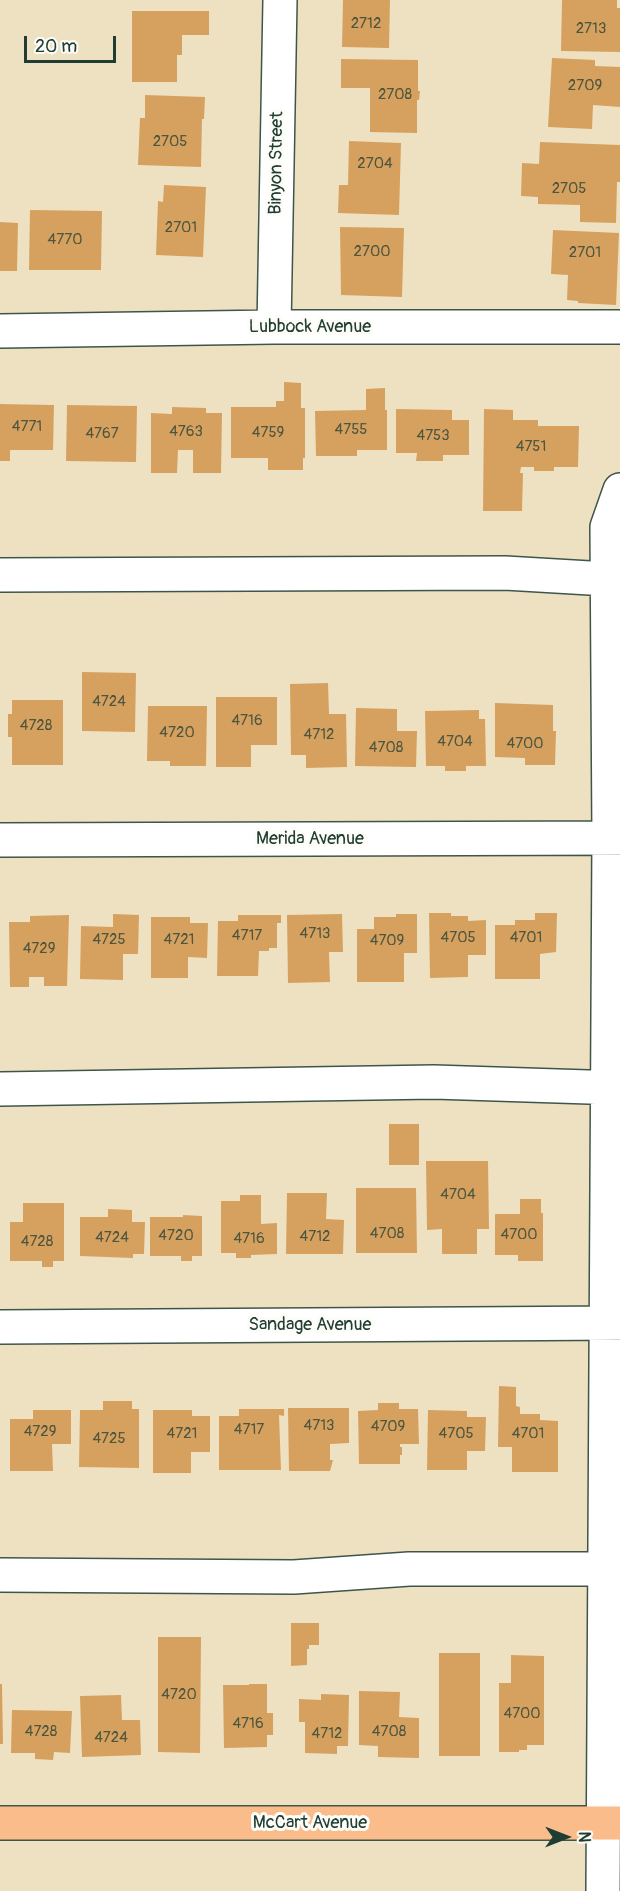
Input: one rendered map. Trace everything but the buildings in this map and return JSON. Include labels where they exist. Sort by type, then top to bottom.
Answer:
[{"type":"main road","name":"McCart Avenue","points":[[0,1823],[612,1822]]},
{"type":"street","name":"Binyon Street","points":[[274,327],[280,0]]},
{"type":"street","name":"Lubbock Avenue","points":[[0,331],[274,327],[620,327]]},
{"type":"street","points":[[603,1891],[612,1822],[613,1569],[615,838],[611,572],[607,527],[620,489]]},
{"type":"street","points":[[0,575],[611,572]]},
{"type":"street","name":"Merida Avenue","points":[[0,840],[615,838]]},
{"type":"street","points":[[0,1089],[434,1082],[614,1088]]},
{"type":"street","name":"Sandage Avenue","points":[[0,1327],[613,1323]]},
{"type":"street","points":[[0,1575],[294,1577],[409,1569],[613,1569]]}]
